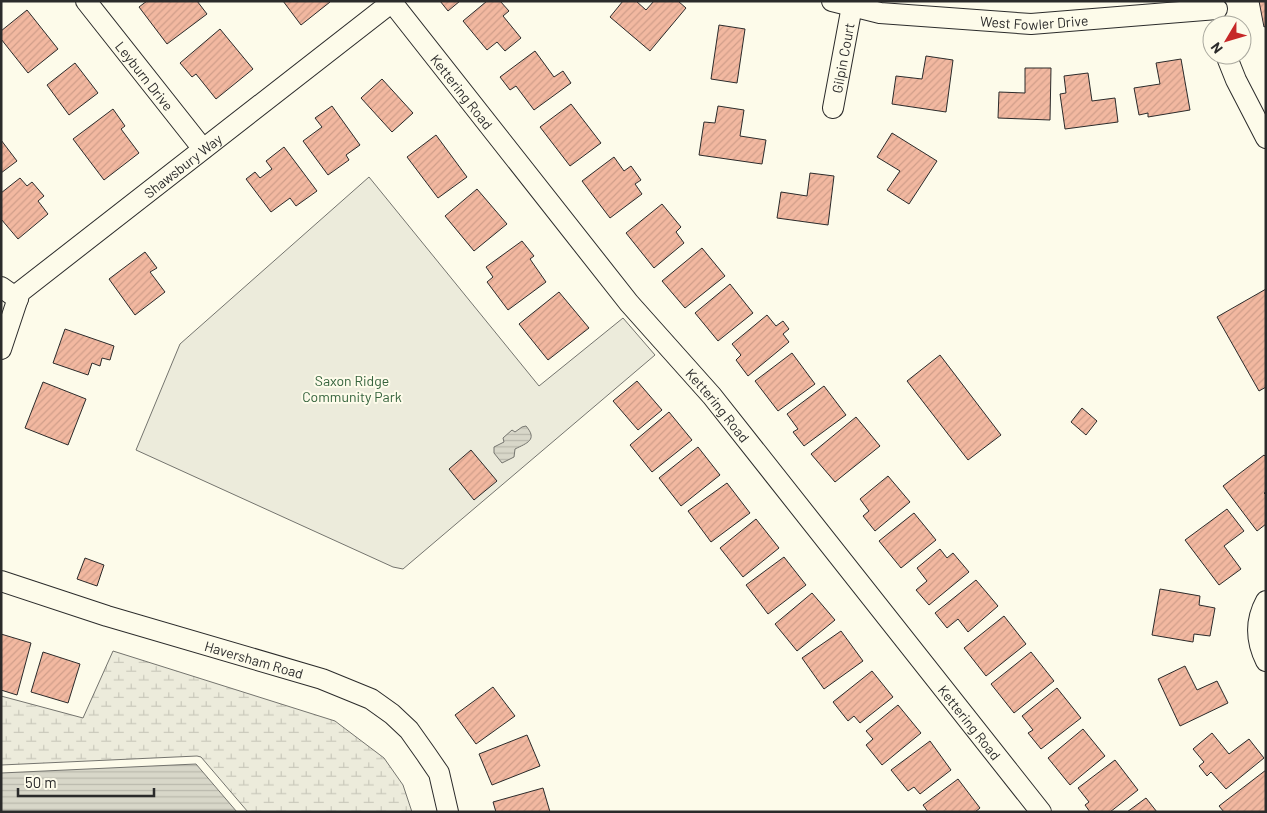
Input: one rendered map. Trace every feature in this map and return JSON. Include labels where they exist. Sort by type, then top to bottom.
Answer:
[{"type":"street","name":"Leyburn Drive","points":[[86,1],[203,149]]},
{"type":"street","name":"West Fowler Drive","points":[[832,1],[880,13],[1031,24],[1218,12]]},
{"type":"street","name":"Shawsbury Way","points":[[1,349],[20,292],[391,2]]},
{"type":"street","name":"Kettering Road","points":[[391,2],[629,303],[712,396],[1041,812]]},
{"type":"street","name":"Gilpin Court","points":[[833,108],[852,6]]},
{"type":"street","points":[[1230,65],[1266,138]]},
{"type":"street","points":[[1,287],[18,299]]},
{"type":"street","name":"Haversham Road","points":[[1,581],[107,616],[322,679],[370,699],[392,714],[408,730],[426,754],[439,773],[448,812]]},
{"type":"street","points":[[1266,601],[1261,609],[1257,631],[1262,653],[1266,661]]},
{"type":"green space","name":"Saxon Ridge Community Park","points":[[369,177],[539,386],[623,318],[655,355],[403,569],[393,567],[136,450],[180,344]]},
{"type":"green space","points":[[113,651],[335,721],[384,758],[403,785],[412,812],[248,812],[201,757],[197,756],[1,765],[1,696],[83,718]]},
{"type":"shaded area","points":[[526,426],[531,435],[530,440],[515,449],[514,457],[502,463],[494,453],[494,447],[504,442],[503,438],[512,430],[515,432]]},
{"type":"shaded area","points":[[196,764],[237,812],[1,812],[1,773]]},
{"type":"building","points":[[147,1],[197,1],[207,14],[167,44],[139,7]]},
{"type":"building","points":[[283,1],[329,1],[330,2],[301,25]]},
{"type":"building","points":[[440,1],[460,1],[448,11]]},
{"type":"building","points":[[487,1],[500,1],[509,11],[503,16],[521,38],[505,51],[497,42],[487,50],[463,21]]},
{"type":"building","points":[[623,1],[636,1],[646,10],[654,1],[678,1],[686,8],[650,51],[610,17]]},
{"type":"building","points":[[1259,1],[1266,1],[1266,26],[1264,27]]},
{"type":"building","points":[[27,10],[58,49],[28,73],[1,39],[1,31]]},
{"type":"building","points":[[719,25],[745,29],[737,83],[711,79]]},
{"type":"building","points":[[220,29],[253,69],[216,99],[196,74],[192,77],[180,63]]},
{"type":"building","points":[[535,51],[554,77],[563,71],[571,83],[534,110],[516,86],[510,90],[500,77]]},
{"type":"building","points":[[926,56],[953,60],[946,112],[892,104],[896,76],[922,79]]},
{"type":"building","points":[[1181,59],[1190,110],[1148,117],[1148,113],[1139,115],[1134,88],[1160,84],[1156,63]]},
{"type":"building","points":[[75,63],[98,93],[69,115],[47,85]]},
{"type":"building","points":[[1025,68],[1051,68],[1050,120],[998,118],[999,92],[1025,93]]},
{"type":"building","points":[[1088,73],[1092,101],[1115,98],[1118,122],[1065,129],[1060,94],[1066,93],[1064,76]]},
{"type":"building","points":[[382,79],[413,113],[392,132],[361,98]]},
{"type":"building","points":[[571,104],[601,143],[570,166],[540,127]]},
{"type":"building","points":[[332,106],[360,145],[346,155],[349,160],[328,175],[303,141],[322,127],[315,118]]},
{"type":"building","points":[[718,106],[744,110],[740,136],[766,140],[762,164],[699,155],[704,122],[715,123]]},
{"type":"building","points":[[113,109],[125,126],[121,129],[139,153],[104,180],[73,139]]},
{"type":"building","points":[[892,133],[937,161],[909,204],[887,190],[900,171],[877,157]]},
{"type":"building","points":[[436,135],[467,177],[438,198],[407,157]]},
{"type":"building","points":[[1,140],[17,161],[1,173]]},
{"type":"building","points":[[284,147],[317,191],[296,206],[290,198],[271,212],[246,179],[255,172],[260,178],[272,169],[266,161]]},
{"type":"building","points":[[614,157],[624,171],[631,166],[641,180],[635,184],[642,194],[610,218],[582,181]]},
{"type":"building","points":[[810,173],[834,176],[828,225],[777,218],[781,192],[807,196]]},
{"type":"building","points":[[20,178],[27,186],[32,182],[44,196],[38,201],[48,214],[18,239],[1,219],[1,193]]},
{"type":"building","points":[[477,189],[507,224],[474,251],[445,216]]},
{"type":"building","points":[[662,204],[681,227],[676,232],[684,243],[654,268],[626,233]]},
{"type":"building","points":[[522,241],[534,256],[530,259],[546,282],[508,310],[487,282],[493,277],[486,267]]},
{"type":"building","points":[[702,248],[725,276],[685,308],[662,281]]},
{"type":"building","points":[[145,252],[157,268],[150,272],[165,292],[135,315],[109,279]]},
{"type":"building","points":[[730,284],[753,313],[718,341],[695,313]]},
{"type":"building","points":[[1266,289],[1266,387],[1259,391],[1217,317]]},
{"type":"building","points":[[559,292],[589,328],[548,360],[519,324]]},
{"type":"building","points":[[767,315],[776,326],[783,321],[789,329],[783,334],[789,342],[748,376],[736,360],[741,355],[732,344]]},
{"type":"building","points":[[65,329],[114,346],[110,360],[102,358],[100,366],[92,363],[88,375],[53,363]]},
{"type":"building","points":[[792,353],[815,384],[778,411],[755,381]]},
{"type":"building","points":[[940,355],[1001,435],[968,460],[907,381]]},
{"type":"building","points":[[637,381],[662,410],[638,430],[613,401]]},
{"type":"building","points":[[43,382],[86,399],[68,445],[25,428]]},
{"type":"building","points":[[824,386],[846,415],[804,446],[793,432],[798,429],[787,414]]},
{"type":"building","points":[[1082,408],[1097,421],[1086,435],[1071,422]]},
{"type":"building","points":[[669,412],[692,440],[652,472],[630,445]]},
{"type":"building","points":[[856,417],[880,446],[835,482],[811,454]]},
{"type":"building","points":[[698,447],[720,475],[681,506],[659,478]]},
{"type":"building","points":[[471,450],[497,481],[474,500],[449,469]]},
{"type":"building","points":[[1264,455],[1266,457],[1266,492],[1264,493],[1266,495],[1266,524],[1257,531],[1223,486]]},
{"type":"building","points":[[888,476],[910,502],[875,531],[863,516],[869,511],[860,499]]},
{"type":"building","points":[[727,483],[750,513],[711,542],[688,511]]},
{"type":"building","points":[[1227,509],[1244,531],[1224,546],[1241,569],[1219,585],[1185,540]]},
{"type":"building","points":[[914,513],[936,540],[901,568],[879,541]]},
{"type":"building","points":[[756,519],[779,548],[743,577],[720,548]]},
{"type":"building","points":[[940,549],[947,558],[953,553],[969,572],[929,605],[916,590],[927,581],[917,568]]},
{"type":"building","points":[[784,557],[806,585],[768,614],[746,585]]},
{"type":"building","points":[[85,558],[104,565],[97,586],[77,579]]},
{"type":"building","points":[[976,580],[998,606],[968,632],[958,619],[947,628],[935,613]]},
{"type":"building","points":[[1160,589],[1200,596],[1199,605],[1215,608],[1210,636],[1194,634],[1193,642],[1152,635]]},
{"type":"building","points":[[812,593],[835,620],[797,651],[775,624]]},
{"type":"building","points":[[1004,616],[1026,644],[986,676],[964,648]]},
{"type":"building","points":[[841,631],[863,661],[824,689],[802,658]]},
{"type":"building","points":[[1,634],[31,643],[17,695],[1,690]]},
{"type":"building","points":[[43,652],[80,664],[68,703],[31,692]]},
{"type":"building","points":[[1031,652],[1054,681],[1014,713],[991,684]]},
{"type":"building","points":[[1185,666],[1197,690],[1217,681],[1228,703],[1180,726],[1158,679]]},
{"type":"building","points":[[872,671],[893,697],[860,723],[854,716],[848,721],[833,702]]},
{"type":"building","points":[[493,687],[515,716],[476,744],[455,715]]},
{"type":"building","points":[[1057,688],[1081,718],[1041,749],[1028,733],[1033,730],[1022,716]]},
{"type":"building","points":[[898,705],[921,733],[882,765],[866,745],[873,739],[866,731]]},
{"type":"building","points":[[1083,729],[1105,756],[1070,785],[1048,758]]},
{"type":"building","points":[[1212,733],[1229,754],[1249,739],[1264,758],[1226,789],[1211,772],[1207,776],[1199,766],[1204,762],[1193,749]]},
{"type":"building","points":[[527,735],[540,766],[492,785],[479,754]]},
{"type":"building","points":[[930,741],[951,770],[920,794],[914,787],[908,791],[891,770]]},
{"type":"building","points":[[1115,760],[1138,790],[1110,812],[1090,812],[1085,805],[1089,802],[1078,788]]},
{"type":"building","points":[[1266,770],[1266,812],[1224,812],[1219,806]]},
{"type":"building","points":[[958,779],[980,808],[975,812],[928,812],[923,805]]},
{"type":"building","points":[[543,788],[550,812],[496,812],[493,802]]},
{"type":"building","points":[[1146,798],[1157,812],[1127,812]]}]
